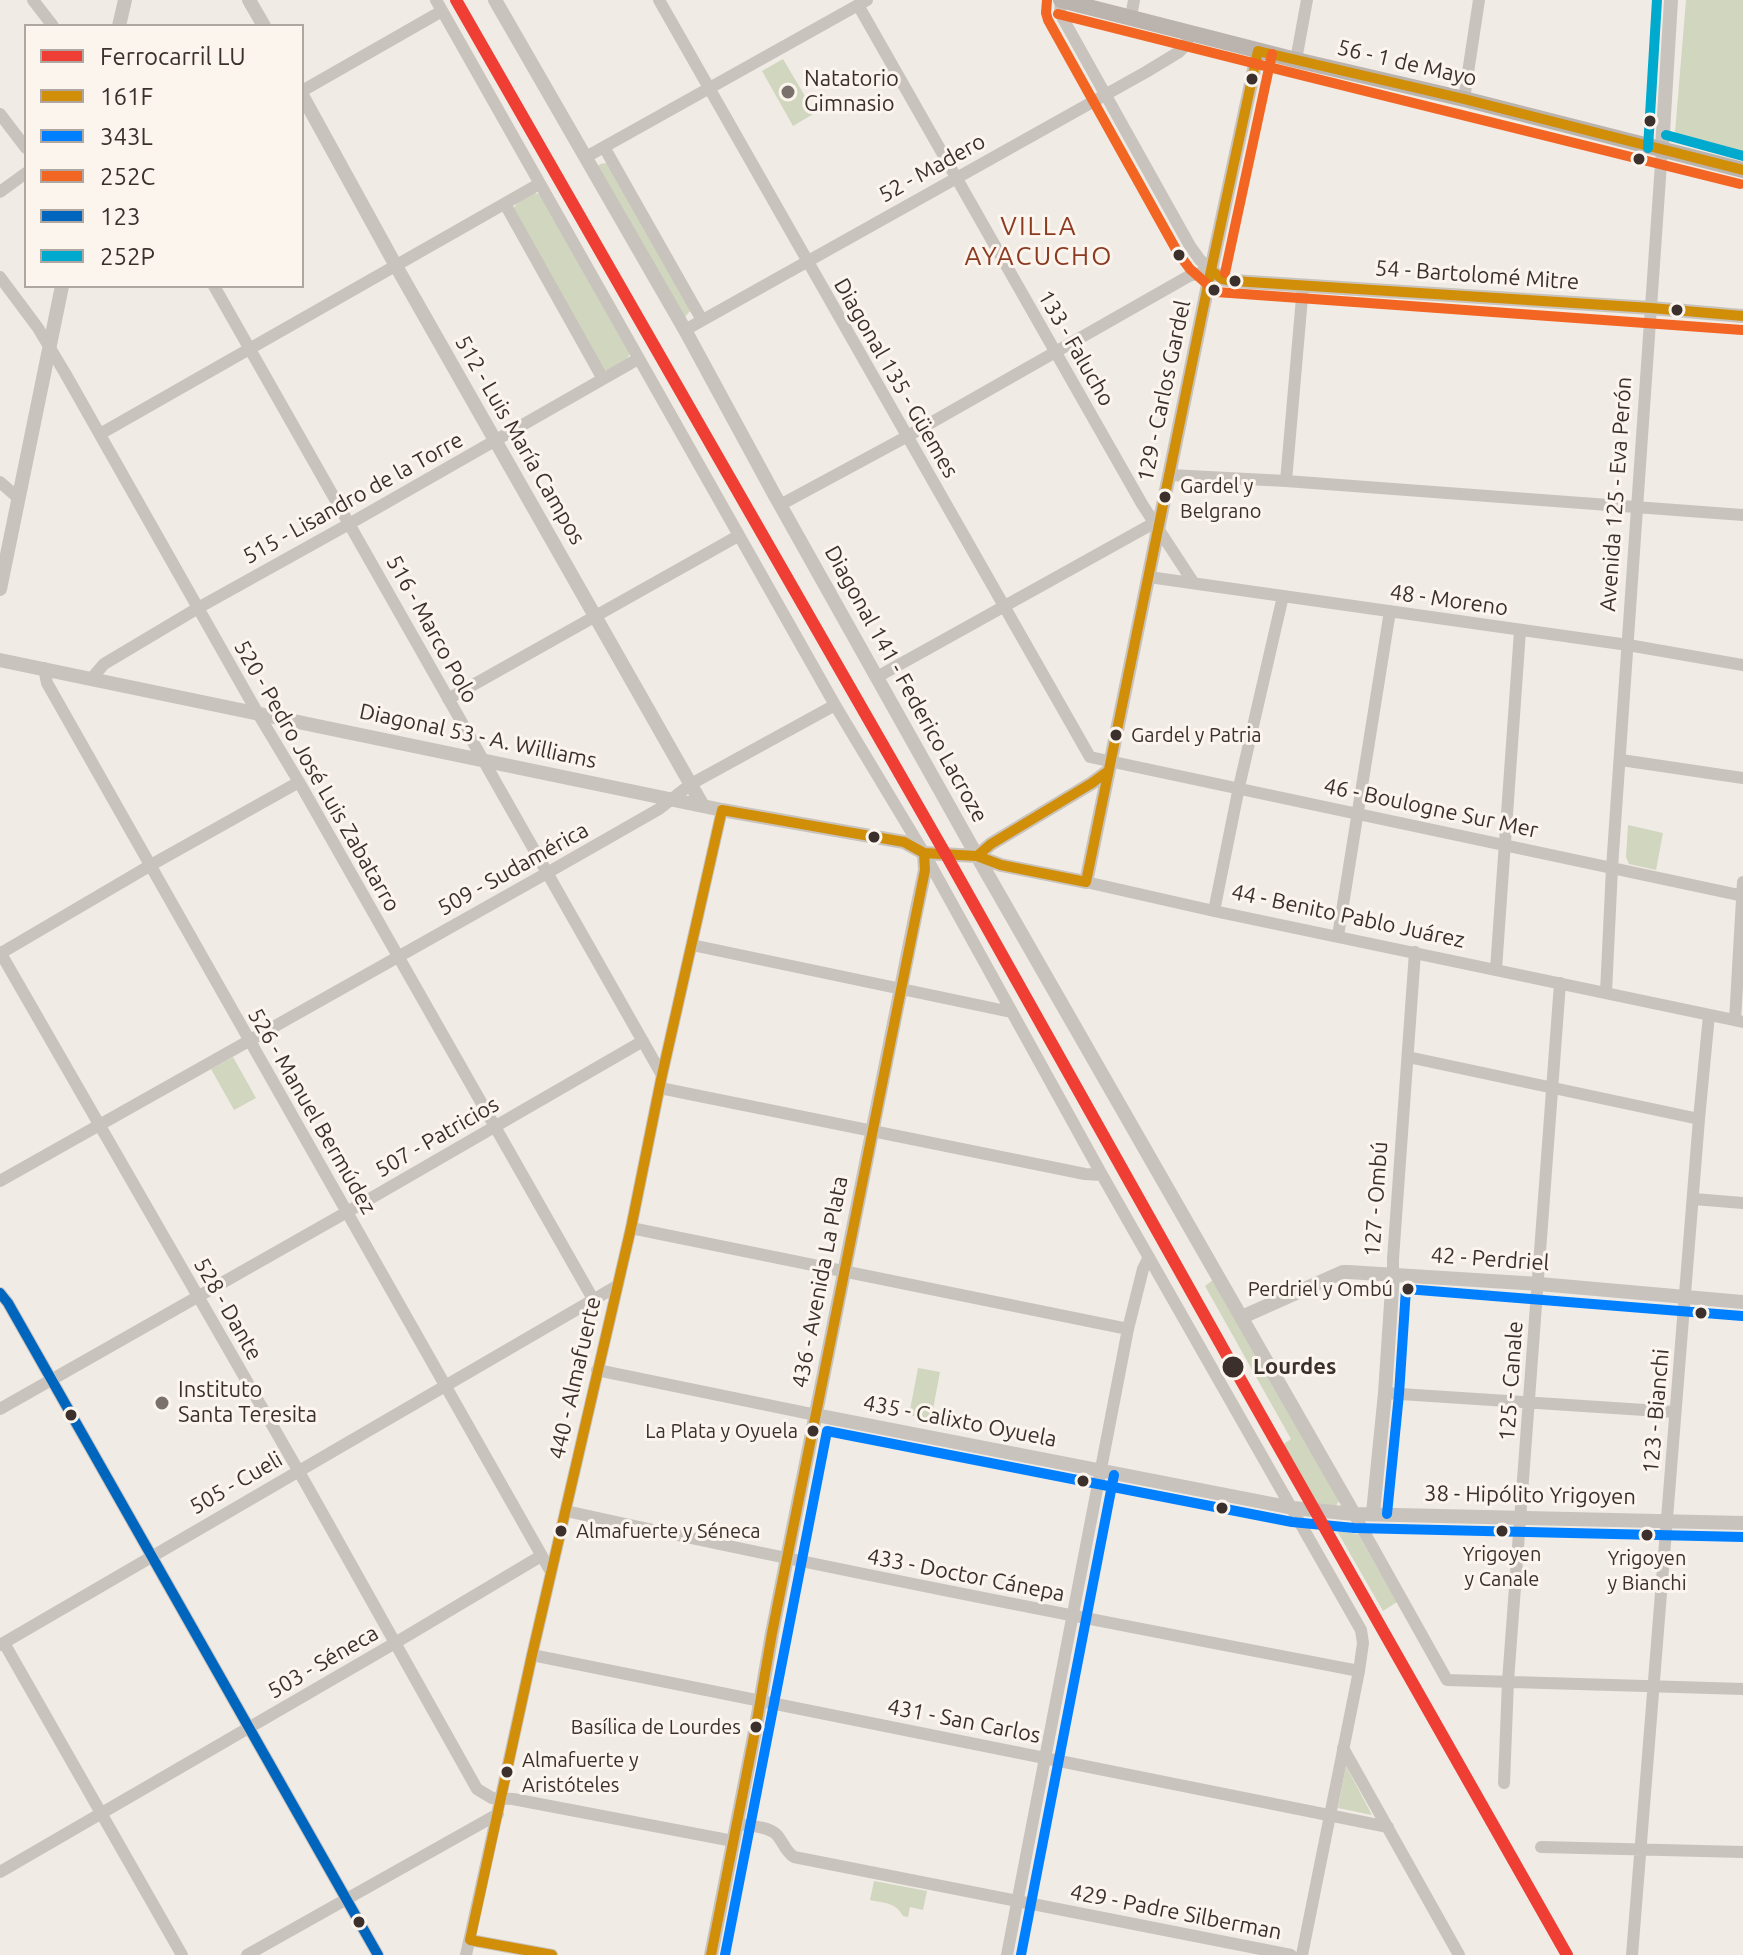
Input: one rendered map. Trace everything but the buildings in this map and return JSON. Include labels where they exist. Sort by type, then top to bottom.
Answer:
[{"type":"main road","name":"56 - 1 de Mayo","points":[[1061,0],[1743,170]]},
{"type":"street","points":[[33,0],[51,24]]},
{"type":"street","points":[[119,24],[125,0]]},
{"type":"street","points":[[249,0],[263,24]]},
{"type":"street","name":"Diagonal 141 - Federico Lacroze","points":[[495,0],[685,330],[977,856],[1447,1680],[1508,1681]]},
{"type":"street","name":"Diagonal 135 - Güemes","points":[[659,0],[1085,751],[1109,766]]},
{"type":"street","points":[[1061,0],[1060,13],[1190,246],[1211,270]]},
{"type":"street","points":[[1131,17],[1134,0]]},
{"type":"street","points":[[1296,60],[1307,0]]},
{"type":"street","points":[[1464,99],[1479,0]]},
{"type":"street","name":"Avenida 125 - Eva Perón","points":[[1606,992],[1671,0]]},
{"type":"street","points":[[586,157],[863,2]]},
{"type":"street","name":"133 - Falucho","points":[[863,2],[956,178],[1156,527],[1193,582]]},
{"type":"street","points":[[304,92],[439,6],[738,536],[924,853],[1363,1636],[1359,1671],[1302,1955]]},
{"type":"street","name":"52 - Madero","points":[[685,330],[1179,52],[1186,45],[1190,33]]},
{"type":"street","name":"129 - Carlos Gardel","points":[[1086,882],[1149,577],[1156,527],[1170,475],[1258,51]]},
{"type":"street","name":"512 - Luis María Campos","points":[[304,97],[396,266],[703,806]]},
{"type":"street","points":[[0,114],[24,145]]},
{"type":"street","points":[[604,147],[702,320]]},
{"type":"street","points":[[0,192],[24,174]]},
{"type":"street","points":[[100,434],[539,184]]},
{"type":"street","points":[[505,204],[603,379]]},
{"type":"street","points":[[780,505],[1189,276],[1211,270]]},
{"type":"street","name":"54 - Bartolomé Mitre","points":[[1211,270],[1222,279],[1743,316]]},
{"type":"street","name":"520 - Pedro José Luis Zabatarro","points":[[0,277],[49,345],[593,1299]]},
{"type":"street","points":[[1286,481],[1303,286]]},
{"type":"street","points":[[0,589],[62,288]]},
{"type":"street","name":"516 - Marco Polo","points":[[215,288],[643,1041],[661,1082]]},
{"type":"street","name":"515 - Lisandro de la Torre","points":[[92,678],[104,664],[198,608],[638,359]]},
{"type":"street","points":[[1170,475],[1743,515]]},
{"type":"street","points":[[0,482],[17,497]]},
{"type":"street","points":[[877,677],[1156,527]]},
{"type":"street","points":[[448,699],[738,536]]},
{"type":"street","name":"48 - Moreno","points":[[1149,577],[1628,645],[1743,665]]},
{"type":"street","points":[[1214,911],[1283,596]]},
{"type":"street","points":[[1338,936],[1390,611]]},
{"type":"street","points":[[1496,969],[1520,631]]},
{"type":"street","name":"Diagonal 53 - A. Williams","points":[[0,660],[722,810],[904,842],[924,853],[945,853]]},
{"type":"street","name":"526 - Manuel Bermúdez","points":[[44,668],[47,683],[551,1572]]},
{"type":"street","name":"509 - Sudamérica","points":[[0,1181],[547,873],[659,809],[691,784],[835,705]]},
{"type":"street","points":[[1621,760],[1743,778]]},
{"type":"street","points":[[977,856],[991,844],[1092,783],[1109,766]]},
{"type":"street","name":"46 - Boulogne Sur Mer","points":[[1109,766],[1239,787],[1612,868],[1743,891]]},
{"type":"street","points":[[0,952],[299,782]]},
{"type":"street","name":"440 - Almafuerte","points":[[466,1955],[722,810]]},
{"type":"street","name":"436 - Avenida La Plata","points":[[711,1955],[902,989],[925,870],[924,853]]},
{"type":"street","name":"44 - Benito Pablo Juárez","points":[[945,853],[977,856],[1001,865],[1739,1021]]},
{"type":"street","points":[[1739,1021],[1743,891]]},
{"type":"street","points":[[692,945],[1011,1012]]},
{"type":"street","name":"528 - Dante","points":[[0,952],[477,1789],[487,1797],[501,1799]]},
{"type":"street","name":"127 - Ombú","points":[[1371,1543],[1385,1393],[1415,952]]},
{"type":"street","name":"125 - Canale","points":[[1504,1783],[1508,1681],[1560,983]]},
{"type":"street","name":"123 - Bianchi","points":[[1632,1955],[1709,1015]]},
{"type":"street","name":"507 - Patricios","points":[[0,1409],[643,1041]]},
{"type":"street","points":[[1408,1057],[1699,1119]]},
{"type":"street","points":[[661,1082],[873,1130],[1102,1175]]},
{"type":"street","points":[[1694,1199],[1743,1203]]},
{"type":"street","points":[[631,1228],[1128,1329]]},
{"type":"street","points":[[1007,1955],[1128,1329],[1149,1257]]},
{"type":"street","name":"42 - Perdriel","points":[[1242,1317],[1343,1272],[1539,1284],[1743,1302]]},
{"type":"street","name":"505 - Cueli","points":[[2,1644],[617,1286]]},
{"type":"street","points":[[0,1293],[378,1955]]},
{"type":"street","name":"435 - Calixto Oyuela","points":[[597,1370],[1100,1472],[1316,1511]]},
{"type":"street","points":[[1385,1393],[1675,1412]]},
{"type":"street","name":"433 - Doctor Cánepa","points":[[566,1511],[787,1559],[1359,1671]]},
{"type":"street","name":"38 - Hipólito Yrigoyen","points":[[1316,1511],[1743,1523]]},
{"type":"street","name":"503 - Séneca","points":[[0,1872],[541,1556]]},
{"type":"street","points":[[2,1644],[182,1955]]},
{"type":"street","name":"431 - San Carlos","points":[[532,1655],[1388,1827]]},
{"type":"street","points":[[1508,1681],[1743,1689]]},
{"type":"street","points":[[1343,1748],[1459,1955]]},
{"type":"street","points":[[501,1799],[733,1841]]},
{"type":"street","points":[[247,1955],[498,1814]]},
{"type":"street","name":"429 - Padre Silberman","points":[[737,1824],[770,1831],[794,1857],[1291,1955]]},
{"type":"street","points":[[1541,1847],[1743,1852]]},
{"type":"street","points":[[470,1940],[552,1955]]},
{"type":"green space","points":[[1686,0],[1743,0],[1743,156],[1679,139],[1675,133]]},
{"type":"green space","name":"Natatorio Gimnasio","points":[[783,59],[815,113],[793,126],[762,71]]},
{"type":"green space","points":[[607,163],[691,310],[684,318],[596,169],[600,164]]},
{"type":"green space","points":[[534,193],[540,194],[630,354],[607,370],[604,370],[513,209]]},
{"type":"green space","points":[[1628,825],[1663,833],[1656,870],[1629,864],[1626,857]]},
{"type":"green space","points":[[233,1057],[256,1098],[234,1110],[211,1069]]},
{"type":"green space","points":[[1214,1279],[1340,1499],[1336,1506],[1318,1506],[1282,1445],[1291,1439],[1205,1286]]},
{"type":"green space","points":[[918,1368],[940,1372],[931,1420],[909,1415]]},
{"type":"green space","points":[[1337,1531],[1358,1534],[1397,1602],[1383,1611]]},
{"type":"green space","points":[[1346,1766],[1372,1815],[1338,1808]]},
{"type":"green space","points":[[874,1881],[927,1891],[923,1910],[910,1907],[908,1917],[893,1906],[870,1900]]},
{"type":"rail line","name":"LU","points":[[456,0],[945,853],[1567,1955]]},
{"type":"transit line","name":"252C","points":[[1047,0],[1048,20],[1178,253],[1190,269],[1216,292],[1742,330]]},
{"type":"transit line","name":"252P","points":[[1648,148],[1657,0]]},
{"type":"transit line","name":"252C","points":[[1058,14],[1740,184]]},
{"type":"transit line","name":"161F","points":[[552,1955],[470,1940],[722,810],[904,842],[924,853],[977,856],[1001,865],[1086,882],[1258,51],[1464,99],[1743,170]]},
{"type":"transit line","name":"252C","points":[[1225,273],[1272,54]]},
{"type":"transit line","name":"252P","points":[[1666,135],[1743,156]]},
{"type":"transit line","name":"161F","points":[[1211,270],[1222,279],[1234,281],[1743,316]]},
{"type":"transit line","name":"161F","points":[[977,856],[991,844],[1107,772]]},
{"type":"transit line","name":"161F","points":[[711,1955],[772,1633],[925,870],[924,853]]},
{"type":"transit line","name":"343L","points":[[1387,1514],[1406,1289],[1742,1316]]},
{"type":"transit line","name":"123","points":[[0,1293],[378,1955]]},
{"type":"transit line","name":"343L","points":[[725,1955],[827,1431],[1292,1522],[1354,1528],[1743,1537]]},
{"type":"transit line","name":"343L","points":[[1021,1955],[1114,1475]]},
{"type":"place","name":"Natatorio Gimnasio","points":[[788,92]]},
{"type":"place","name":"Gardel y Belgrano","points":[[1165,497]]},
{"type":"place","name":"Gardel y Patria","points":[[1116,735]]},
{"type":"place","name":"Perdriel y Ombú","points":[[1408,1289]]},
{"type":"place","name":"Lourdes","points":[[1233,1367]]},
{"type":"place","name":"Instituto Santa Teresita","points":[[162,1403]]},
{"type":"place","name":"La Plata y Oyuela","points":[[813,1431]]},
{"type":"place","name":"Almafuerte y Séneca","points":[[561,1531]]},
{"type":"place","name":"Yrigoyen y Canale","points":[[1502,1531]]},
{"type":"place","name":"Yrigoyen y Bianchi","points":[[1647,1535]]},
{"type":"place","name":"Basílica de Lourdes","points":[[756,1727]]},
{"type":"place","name":"Almafuerte y Aristóteles","points":[[507,1772]]},
{"type":"district","name":"VILLA AYACUCHO","points":[[1039,241]]}]
